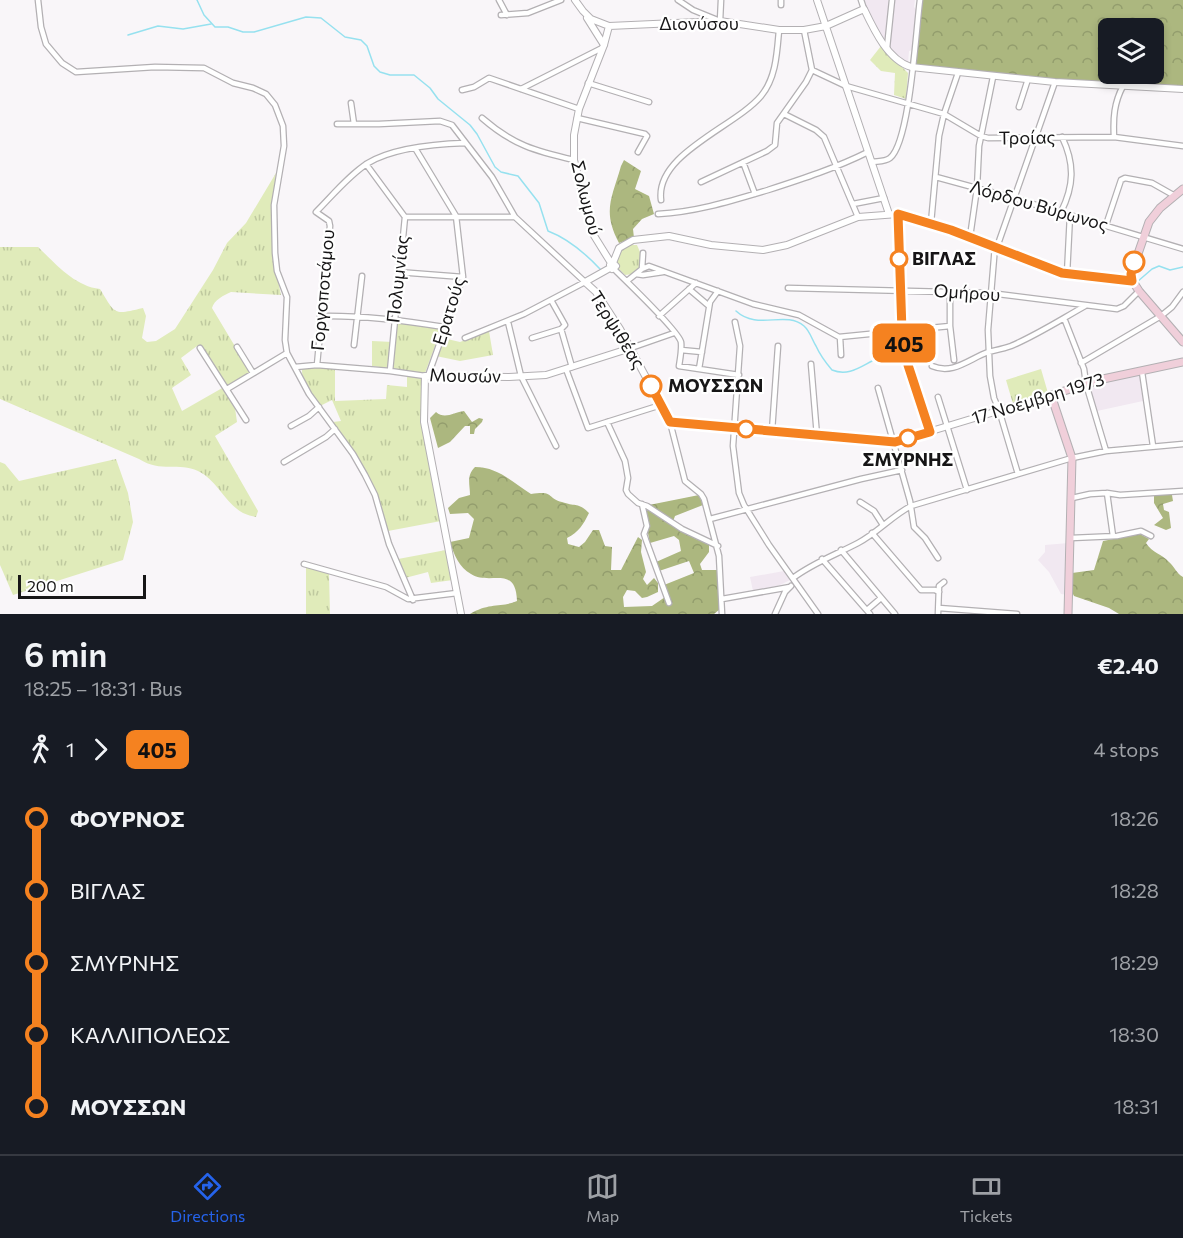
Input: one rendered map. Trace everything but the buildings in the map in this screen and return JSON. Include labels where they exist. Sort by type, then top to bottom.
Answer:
[{"type":"main road","points":[[1180,194],[1152,217],[1142,237],[1131,274],[1138,291],[1183,342]]},
{"type":"main road","name":"17 Νοέμβρη 1973","points":[[1051,395],[1086,384],[1183,362]]},
{"type":"main road","points":[[1051,395],[1071,458],[1068,614]]},
{"type":"street","points":[[38,0],[46,44],[62,63],[76,72],[155,67],[204,68],[232,83],[254,88],[266,94],[275,105],[283,126],[284,146],[274,205],[275,253],[277,271],[286,297],[287,353],[309,394],[352,454],[375,495],[389,544],[412,600]]},
{"type":"street","points":[[499,0],[504,15],[535,11],[561,0]]},
{"type":"street","points":[[521,89],[603,46],[575,0]]},
{"type":"street","points":[[678,0],[693,10],[720,21],[721,0]]},
{"type":"street","points":[[817,0],[889,214]]},
{"type":"street","points":[[861,0],[876,33],[887,48],[899,60],[911,67],[993,77],[1183,89]]},
{"type":"street","points":[[887,48],[892,0]]},
{"type":"street","points":[[872,162],[887,160],[891,156],[902,129],[908,102],[920,0]]},
{"type":"street","name":"Διονύσου","points":[[609,26],[720,21],[779,30],[804,30],[826,26],[864,9]]},
{"type":"street","points":[[583,11],[595,21],[609,26]]},
{"type":"street","name":"Σολωμού","points":[[609,26],[579,109],[574,160],[593,234],[612,266]]},
{"type":"street","points":[[661,200],[661,185],[674,165],[686,153],[760,97],[774,67],[779,30]]},
{"type":"street","points":[[701,182],[774,147],[777,141],[777,123],[809,77],[812,69],[804,30]]},
{"type":"street","name":"Τροίας","points":[[812,69],[846,86],[944,114],[981,136],[998,139],[1114,137],[1183,146]]},
{"type":"street","points":[[931,223],[939,136],[958,73]]},
{"type":"street","points":[[970,237],[981,136],[993,77]]},
{"type":"street","points":[[462,90],[474,87],[489,78],[579,109]]},
{"type":"street","points":[[1019,107],[1028,79]]},
{"type":"street","points":[[1018,474],[994,398],[988,352],[990,293],[996,247],[1055,82]]},
{"type":"street","points":[[588,83],[649,102]]},
{"type":"street","points":[[1114,137],[1113,112],[1123,86]]},
{"type":"street","points":[[351,103],[354,124]]},
{"type":"street","points":[[784,114],[821,133],[858,218]]},
{"type":"street","points":[[482,118],[511,139],[530,149],[574,160]]},
{"type":"street","points":[[577,118],[645,134],[638,152]]},
{"type":"street","points":[[337,124],[443,122],[452,126],[492,177],[515,217],[585,282]]},
{"type":"street","points":[[1061,212],[1071,189],[1072,170],[1070,155],[1062,137]]},
{"type":"street","name":"Γοργοποτάμου","points":[[317,365],[330,226],[329,221],[316,212],[366,164],[382,156],[415,148],[465,143]]},
{"type":"street","name":"Ερατούς","points":[[415,148],[456,216],[463,277],[426,376]]},
{"type":"street","points":[[658,214],[689,212],[755,194],[837,168],[868,152]]},
{"type":"street","points":[[743,162],[755,194]]},
{"type":"street","name":"Πολυμνίας","points":[[366,164],[405,217],[390,370]]},
{"type":"street","name":"Λόρδου Βύρωνος","points":[[936,177],[1183,249]]},
{"type":"street","points":[[1106,225],[1121,180],[1125,178],[1180,194]]},
{"type":"street","points":[[853,204],[884,198]]},
{"type":"street","points":[[465,338],[508,322],[585,282],[612,266],[619,248],[633,240],[669,236],[711,245],[763,250],[787,245],[858,218],[889,214],[898,214],[931,223],[1067,274],[1132,281]]},
{"type":"street","points":[[898,214],[902,331],[908,365],[930,432]]},
{"type":"street","points":[[1067,274],[1070,215]]},
{"type":"street","points":[[405,217],[515,217]]},
{"type":"street","points":[[642,269],[643,254]]},
{"type":"street","points":[[612,266],[680,340],[679,366],[739,375]]},
{"type":"street","points":[[627,281],[642,269],[650,266],[753,304],[800,315],[840,338],[950,326]]},
{"type":"street","points":[[398,272],[463,277]]},
{"type":"street","points":[[636,274],[665,272]]},
{"type":"street","points":[[354,345],[362,276]]},
{"type":"street","name":"Τερψιθέας","points":[[585,282],[596,292],[631,348],[670,422],[685,481],[701,494],[718,546],[722,614]]},
{"type":"street","points":[[659,316],[696,283]]},
{"type":"street","name":"Ομήρου","points":[[788,288],[990,293],[1121,309],[1138,291]]},
{"type":"street","points":[[689,289],[709,306]]},
{"type":"street","points":[[699,369],[709,306],[711,299],[718,291]]},
{"type":"street","points":[[950,291],[950,326],[954,360]]},
{"type":"street","points":[[1081,363],[1161,316],[1172,307],[1183,292]]},
{"type":"street","points":[[532,338],[565,325],[551,300]]},
{"type":"street","points":[[1069,304],[1070,314]]},
{"type":"street","points":[[932,366],[938,369],[953,368],[988,352],[1010,346],[1086,305]]},
{"type":"street","points":[[320,316],[359,315],[394,318],[444,327]]},
{"type":"street","points":[[1064,318],[1081,363],[1106,451]]},
{"type":"street","points":[[508,322],[521,376],[556,446]]},
{"type":"street","points":[[735,322],[740,346],[732,446],[737,485],[746,508],[818,614]]},
{"type":"street","points":[[561,328],[569,368],[588,428],[661,405]]},
{"type":"street","points":[[631,348],[674,333]]},
{"type":"street","points":[[840,338],[841,355]]},
{"type":"street","points":[[772,431],[778,346]]},
{"type":"street","points":[[237,347],[253,373]]},
{"type":"street","points":[[200,348],[246,420]]},
{"type":"street","name":"Μουσών","points":[[295,367],[317,365],[390,370],[426,376],[546,375],[631,348]]},
{"type":"street","points":[[681,350],[702,352]]},
{"type":"street","points":[[227,389],[287,353]]},
{"type":"street","points":[[811,364],[817,436]]},
{"type":"street","points":[[1142,372],[1153,446]]},
{"type":"street","points":[[426,376],[424,422],[461,614]]},
{"type":"street","points":[[878,388],[895,442],[914,526],[938,558]]},
{"type":"street","name":"17 Νοέμβρη 1973","points":[[895,442],[1051,395]]},
{"type":"street","points":[[938,397],[967,489]]},
{"type":"street","points":[[291,426],[309,416],[319,407]]},
{"type":"street","points":[[608,422],[625,461],[628,478],[626,492],[682,530],[718,546]]},
{"type":"street","points":[[670,422],[895,442]]},
{"type":"street","points":[[284,462],[326,437],[335,429]]},
{"type":"street","points":[[775,614],[785,592],[794,581],[822,559],[860,542],[911,506],[1071,458],[1106,451],[1183,444]]},
{"type":"street","points":[[710,519],[902,470]]},
{"type":"street","points":[[1072,498],[1090,494],[1119,495],[1183,491]]},
{"type":"street","points":[[1107,493],[1113,536]]},
{"type":"street","points":[[860,502],[871,508],[883,525]]},
{"type":"street","points":[[642,504],[647,526],[644,534],[669,603]]},
{"type":"street","points":[[1071,538],[1113,536],[1141,531],[1151,536]]},
{"type":"street","points":[[872,533],[921,590],[939,592]]},
{"type":"street","points":[[841,550],[896,614]]},
{"type":"street","points":[[822,559],[869,612],[881,598]]},
{"type":"street","points":[[304,564],[386,587],[412,600],[457,593]]},
{"type":"street","points":[[944,582],[939,586],[938,611],[1017,614]]},
{"type":"street","points":[[722,599],[790,587]]},
{"type":"shaded area","points":[[863,0],[888,0],[890,10],[885,44],[865,8]]},
{"type":"shaded area","points":[[894,0],[915,0],[914,7],[917,10],[908,64],[889,48]]},
{"type":"shaded area","points":[[1139,374],[1143,401],[1097,411],[1088,386]]},
{"type":"shaded area","points":[[1069,543],[1068,595],[1061,594],[1049,572],[1038,560],[1045,552],[1045,545]]},
{"type":"shaded area","points":[[784,571],[790,580],[780,585],[753,591],[750,577]]},
{"type":"green space","points":[[921,0],[1183,0],[1183,85],[1180,87],[1132,84],[1164,84],[1164,18],[1098,18],[1098,82],[913,66]]},
{"type":"green space","points":[[881,46],[908,73],[906,99],[894,95],[895,73],[881,71],[870,60]]},
{"type":"green space","points":[[624,160],[641,171],[635,189],[649,196],[654,214],[642,219],[633,229],[634,238],[619,243],[611,222],[610,204]]},
{"type":"green space","points":[[276,173],[272,214],[273,257],[281,295],[231,292],[217,300],[212,308],[251,373],[228,387],[202,347],[197,346],[181,358],[191,375],[172,388],[182,411],[224,387],[235,408],[237,422],[215,436],[258,511],[256,517],[237,509],[211,480],[198,471],[184,467],[155,466],[0,399],[0,247],[38,247],[74,279],[100,289],[116,311],[126,312],[143,308],[146,316],[142,338],[147,342],[156,341],[175,329],[213,270],[227,243],[246,223]]},
{"type":"green space","points":[[637,245],[640,252],[640,268],[633,274],[625,275],[618,268],[617,256],[623,248]]},
{"type":"green space","points":[[394,323],[442,327],[425,373],[372,366],[372,341],[393,342]]},
{"type":"green space","points":[[489,331],[493,355],[460,361],[436,356],[443,338],[460,342]]},
{"type":"green space","points":[[307,366],[335,368],[335,401],[386,399],[387,385],[407,387],[407,374],[422,377],[422,422],[441,521],[388,531],[365,475],[333,422],[341,421],[332,400],[320,406],[305,384],[302,369]]},
{"type":"green space","points":[[1041,369],[1048,393],[1013,404],[1006,380]]},
{"type":"green space","points":[[464,411],[472,422],[479,418],[483,419],[474,434],[470,434],[470,426],[465,426],[450,442],[438,448],[430,418],[436,412],[446,415]]},
{"type":"green space","points":[[116,459],[128,493],[133,522],[123,560],[13,595],[0,565],[0,462],[5,464],[19,481]]},
{"type":"green space","points":[[475,467],[498,472],[531,494],[547,494],[557,500],[579,506],[589,513],[580,528],[567,538],[568,544],[579,547],[593,530],[599,530],[605,546],[612,547],[611,570],[621,570],[638,537],[642,540],[641,552],[646,572],[643,579],[647,585],[654,578],[658,583],[658,592],[642,598],[635,591],[627,590],[623,597],[624,607],[652,606],[668,595],[664,585],[694,573],[689,561],[659,571],[656,562],[681,551],[679,540],[674,536],[650,543],[645,514],[649,505],[699,495],[703,505],[675,516],[672,524],[709,544],[709,552],[700,564],[702,570],[718,570],[720,609],[714,614],[470,614],[489,606],[517,601],[516,590],[507,579],[478,577],[471,574],[463,568],[453,552],[450,542],[469,538],[474,519],[468,513],[450,514],[448,508],[459,498],[470,495],[469,477]]},
{"type":"green space","points":[[1172,495],[1173,501],[1163,504],[1164,510],[1169,512],[1171,528],[1166,530],[1154,525],[1163,518],[1154,503],[1154,496]]},
{"type":"green space","points":[[1140,534],[1149,539],[1146,543],[1148,546],[1166,559],[1183,577],[1183,614],[1119,614],[1109,608],[1074,596],[1071,590],[1072,573],[1094,570],[1103,541]]},
{"type":"green space","points":[[446,550],[453,580],[431,583],[428,572],[405,578],[398,559]]},
{"type":"green space","points":[[306,566],[329,573],[330,614],[306,614]]},
{"type":"waterway","points":[[197,0],[204,15],[215,27],[228,27],[243,32],[254,32],[306,17],[321,18],[345,37],[361,40],[367,46],[374,66],[380,72],[390,75],[414,75],[430,88],[438,99],[470,125],[495,167],[501,172],[518,176],[539,203],[548,231],[576,247],[600,269]]},
{"type":"waterway","points":[[128,35],[158,26],[183,29],[211,24]]},
{"type":"waterway","points":[[1137,282],[1159,266],[1170,270],[1183,267]]},
{"type":"waterway","points":[[736,311],[753,320],[788,320],[804,326],[832,370],[849,371],[876,359]]},
{"type":"bus line","name":"405","points":[[651,386],[670,422],[895,442],[930,432],[908,365],[902,331],[898,214],[951,230],[1067,274],[1132,281],[1130,278],[1134,262]]},
{"type":"place","name":"ΒΙΓΛΑΣ","points":[[899,259]]},
{"type":"place","name":"ΜΟΥΣΣΩΝ","points":[[651,386]]},
{"type":"place","name":"ΣΜΥΡΝΗΣ","points":[[908,438]]}]
